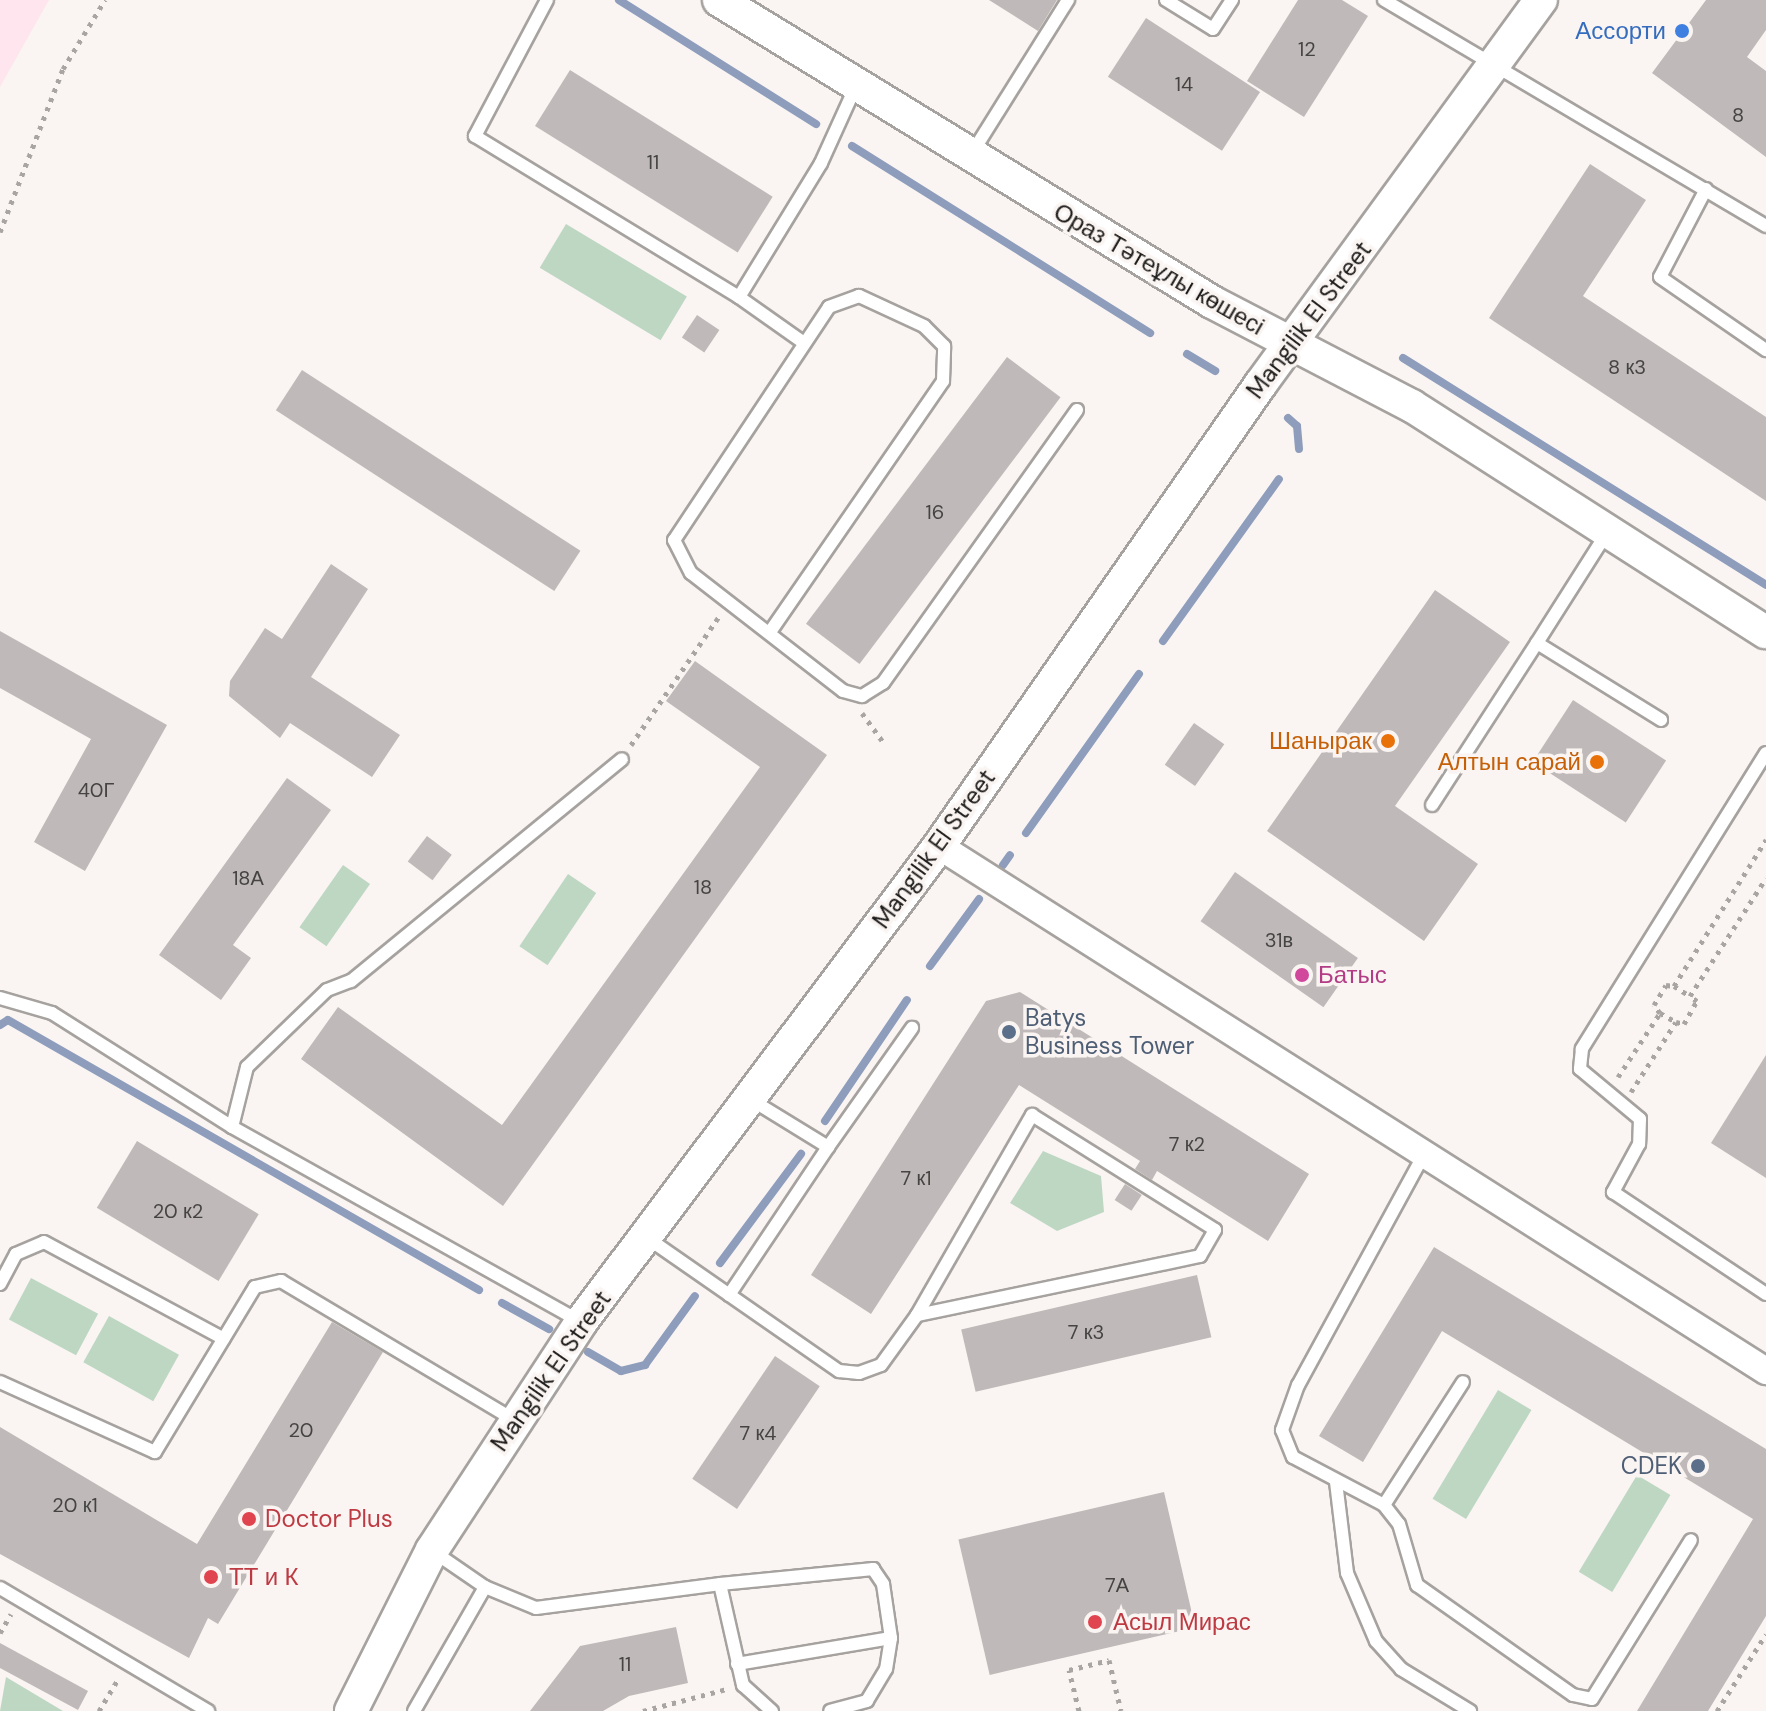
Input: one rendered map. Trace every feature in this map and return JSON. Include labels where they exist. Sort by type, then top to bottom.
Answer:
[{"type":"street","name":"Ораз Тәтеұлы көшесі","points":[[719,0],[969,157],[1290,344],[1412,406],[1766,632]]},
{"type":"street","name":"Mangilik El Street","points":[[351,1711],[432,1550],[514,1420],[581,1322],[939,846],[1290,344],[1541,0]]},
{"type":"street","points":[[939,846],[1422,1158],[1766,1371]]},
{"type":"lane","points":[[547,0],[475,136],[739,297],[804,343]]},
{"type":"lane","points":[[969,157],[1068,0]]},
{"type":"lane","points":[[1166,0],[1213,29],[1232,0]]},
{"type":"lane","points":[[1384,0],[1766,226]]},
{"type":"lane","points":[[739,297],[821,163],[856,86]]},
{"type":"lane","points":[[1706,189],[1660,277],[1766,350]]},
{"type":"lane","points":[[770,632],[943,381],[947,363],[935,335],[859,296],[829,307],[674,540],[691,573],[727,604],[770,632],[843,691],[862,696],[883,683],[1077,410]]},
{"type":"lane","points":[[1432,805],[1608,531]]},
{"type":"lane","points":[[1537,643],[1661,720]]},
{"type":"lane","points":[[1766,753],[1582,1049],[1580,1069],[1625,1102],[1640,1119],[1639,1144],[1613,1192],[1766,1294]]},
{"type":"lane","points":[[232,1127],[247,1067],[327,990],[351,981],[622,759]]},
{"type":"lane","points":[[0,998],[52,1013],[232,1127],[581,1322]]},
{"type":"lane","points":[[729,1295],[912,1028]]},
{"type":"lane","points":[[750,1099],[828,1147]]},
{"type":"lane","points":[[646,1237],[839,1371],[859,1373],[881,1365],[917,1315],[1032,1115],[1215,1230],[1200,1256],[917,1315]]},
{"type":"lane","points":[[1422,1158],[1298,1385],[1282,1430],[1293,1457],[1384,1505],[1399,1524],[1417,1585],[1589,1705],[1691,1540]]},
{"type":"lane","points":[[0,1284],[16,1254],[44,1242],[224,1339]]},
{"type":"lane","points":[[0,1382],[155,1452],[255,1287],[281,1281],[514,1420]]},
{"type":"lane","points":[[1384,1505],[1463,1382]]},
{"type":"lane","points":[[1336,1482],[1347,1573],[1376,1641],[1401,1669],[1470,1711]]},
{"type":"lane","points":[[432,1550],[485,1587],[536,1608],[720,1584],[873,1569],[883,1584],[891,1638],[886,1669],[867,1701],[830,1711]]},
{"type":"lane","points":[[720,1584],[743,1685],[772,1711]]},
{"type":"lane","points":[[414,1711],[485,1587]]},
{"type":"lane","points":[[0,1588],[208,1711]]},
{"type":"lane","points":[[737,1664],[891,1638]]},
{"type":"path","points":[[0,232],[63,69],[105,0]]},
{"type":"path","points":[[622,759],[727,604]]},
{"type":"path","points":[[862,696],[861,716],[885,745]]},
{"type":"path","points":[[1674,986],[1766,840]]},
{"type":"path","points":[[1690,996],[1766,878]]},
{"type":"path","points":[[1666,985],[1674,986],[1690,996],[1697,1001],[1684,1024],[1660,1013],[1654,1005],[1666,985]]},
{"type":"path","points":[[1608,1092],[1660,1013]]},
{"type":"path","points":[[1625,1102],[1676,1022]]},
{"type":"path","points":[[1717,1711],[1766,1634]]},
{"type":"path","points":[[1079,1711],[1069,1670],[1109,1660],[1121,1711]]},
{"type":"path","points":[[99,1711],[127,1663]]},
{"type":"path","points":[[643,1711],[743,1685]]},
{"type":"shaded area","points":[[0,0],[49,0],[0,87]]},
{"type":"green space","points":[[566,224],[687,297],[661,340],[540,268]]},
{"type":"green space","points":[[343,865],[370,884],[326,946],[299,927]]},
{"type":"green space","points":[[568,874],[596,893],[548,965],[519,946]]},
{"type":"green space","points":[[1043,1151],[1101,1176],[1104,1212],[1057,1231],[1010,1203]]},
{"type":"green space","points":[[31,1278],[98,1314],[76,1355],[9,1319]]},
{"type":"green space","points":[[109,1316],[179,1355],[153,1401],[83,1362]]},
{"type":"green space","points":[[1498,1390],[1531,1410],[1466,1519],[1433,1499]]},
{"type":"green space","points":[[1637,1475],[1670,1495],[1612,1592],[1579,1572]]},
{"type":"green space","points":[[6,1677],[63,1711],[0,1711]]},
{"type":"building","points":[[989,0],[1057,0],[1038,31]]},
{"type":"building","points":[[1298,0],[1342,0],[1368,16],[1304,117],[1247,81]]},
{"type":"building","points":[[1706,0],[1766,0],[1766,30],[1747,57],[1766,71],[1766,157],[1652,73]]},
{"type":"building","points":[[1146,18],[1260,92],[1222,151],[1108,77]]},
{"type":"building","points":[[570,70],[773,197],[738,253],[535,126]]},
{"type":"building","points":[[1590,164],[1646,200],[1583,296],[1766,417],[1766,501],[1489,318]]},
{"type":"building","points":[[697,315],[719,330],[704,352],[682,337]]},
{"type":"building","points":[[1007,357],[1061,397],[860,664],[806,624]]},
{"type":"building","points":[[302,370],[580,551],[554,591],[276,410]]},
{"type":"building","points":[[331,564],[368,589],[311,677],[400,735],[372,777],[290,723],[280,738],[229,696],[230,681],[265,628],[282,639]]},
{"type":"building","points":[[1435,590],[1510,642],[1395,806],[1478,864],[1424,941],[1267,831]]},
{"type":"building","points":[[0,631],[167,725],[85,871],[34,842],[91,739],[0,688]]},
{"type":"building","points":[[695,661],[827,755],[503,1206],[301,1059],[338,1007],[502,1125],[760,767],[666,701]]},
{"type":"building","points":[[1573,700],[1666,760],[1626,823],[1533,762]]},
{"type":"building","points":[[1194,723],[1224,744],[1195,786],[1165,765]]},
{"type":"building","points":[[287,778],[331,810],[233,945],[251,958],[221,1000],[159,955]]},
{"type":"building","points":[[427,836],[452,855],[432,880],[408,862]]},
{"type":"building","points":[[1235,872],[1358,958],[1323,1007],[1201,921]]},
{"type":"building","points":[[1020,992],[1309,1174],[1268,1241],[1157,1171],[1152,1180],[1135,1169],[1140,1161],[1019,1085],[871,1314],[811,1275],[986,1001]]},
{"type":"building","points":[[1766,1055],[1766,1178],[1711,1143]]},
{"type":"building","points":[[137,1141],[259,1214],[219,1281],[97,1208]]},
{"type":"building","points":[[1125,1184],[1142,1195],[1131,1211],[1115,1200]]},
{"type":"building","points":[[1434,1247],[1766,1449],[1766,1616],[1708,1711],[1637,1711],[1753,1519],[1442,1331],[1363,1462],[1319,1436]]},
{"type":"building","points":[[1197,1275],[1211,1337],[976,1392],[961,1329]]},
{"type":"building","points":[[332,1322],[383,1352],[218,1624],[208,1618],[189,1658],[0,1554],[0,1427],[197,1544]]},
{"type":"building","points":[[775,1356],[820,1386],[737,1509],[692,1479]]},
{"type":"building","points":[[1164,1492],[1195,1627],[990,1675],[958,1539]]},
{"type":"building","points":[[676,1627],[688,1683],[629,1696],[603,1711],[530,1711],[580,1646]]},
{"type":"building","points":[[0,1643],[88,1691],[78,1710],[0,1668]]},
{"type":"waterway","points":[[619,0],[816,124]]},
{"type":"waterway","points":[[852,146],[1150,333]]},
{"type":"waterway","points":[[1187,354],[1215,371]]},
{"type":"waterway","points":[[1403,358],[1766,585]]},
{"type":"waterway","points":[[1288,418],[1297,426],[1299,449]]},
{"type":"waterway","points":[[1163,641],[1279,479]]},
{"type":"waterway","points":[[1026,833],[1139,674]]},
{"type":"waterway","points":[[1003,865],[1010,855]]},
{"type":"waterway","points":[[930,966],[979,899]]},
{"type":"waterway","points":[[825,1121],[907,1000]]},
{"type":"waterway","points":[[0,1025],[8,1020],[479,1290]]},
{"type":"waterway","points":[[720,1263],[801,1154]]},
{"type":"waterway","points":[[588,1352],[621,1371],[645,1365],[695,1296]]},
{"type":"waterway","points":[[502,1303],[549,1329]]},
{"type":"place","name":"Ассорти","points":[[1682,31]]},
{"type":"place","name":"Шанырак","points":[[1388,741]]},
{"type":"place","name":"Алтын сарай","points":[[1597,762]]},
{"type":"place","name":"Батыс","points":[[1302,975]]},
{"type":"place","name":"Batys Business Tower","points":[[1009,1032]]},
{"type":"place","name":"CDEK","points":[[1698,1466]]},
{"type":"place","name":"Doctor Plus","points":[[249,1519]]},
{"type":"place","name":"ТТ и К","points":[[211,1577]]},
{"type":"place","name":"Асыл Мирас","points":[[1095,1622]]}]
